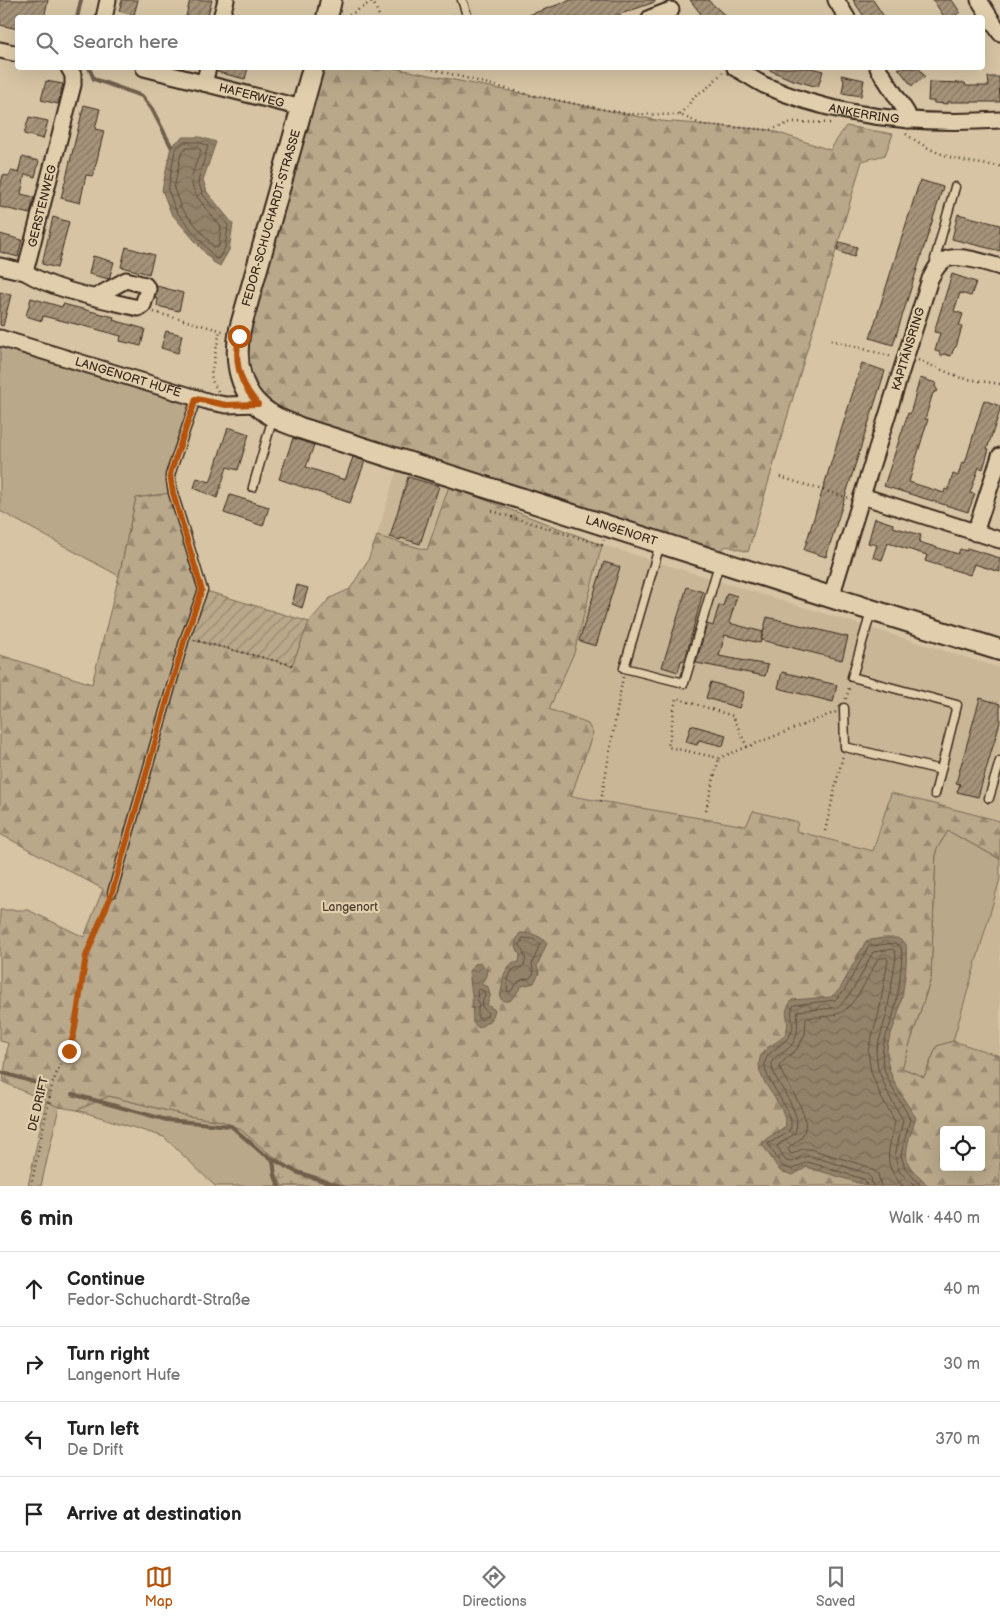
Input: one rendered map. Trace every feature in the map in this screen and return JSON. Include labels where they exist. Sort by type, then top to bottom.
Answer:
[{"type":"street","points":[[105,15],[108,0]]},
{"type":"street","points":[[222,15],[226,0]]},
{"type":"street","points":[[328,15],[331,0]]},
{"type":"street","points":[[836,0],[845,15]]},
{"type":"street","points":[[979,0],[1000,33]]},
{"type":"street","points":[[657,15],[671,9]]},
{"type":"street","points":[[0,50],[15,53]]},
{"type":"street","name":"GERSTENWEG","points":[[25,272],[73,85],[73,75],[70,70]]},
{"type":"street","name":"HAFERWEG","points":[[152,70],[302,108]]},
{"type":"street","points":[[204,83],[207,70]]},
{"type":"street","name":"FEDOR-SCHUCHARDT-STRASSE","points":[[260,406],[242,382],[238,365],[237,347],[312,70]]},
{"type":"street","name":"ANKERRING","points":[[738,70],[764,85],[812,103],[884,117],[952,122],[1000,120]]},
{"type":"street","points":[[879,70],[907,113],[908,120]]},
{"type":"street","points":[[936,268],[945,260],[954,258],[965,258],[1000,267]]},
{"type":"street","points":[[0,266],[25,272],[40,281],[96,297],[138,308],[143,305],[148,289],[146,285],[126,280],[96,297]]},
{"type":"street","name":"KAPITÄNSRING","points":[[831,597],[930,279],[936,268]]},
{"type":"street","name":"LANGENORT HUFE","points":[[0,338],[196,399],[226,405],[260,406]]},
{"type":"street","name":"LANGENORT","points":[[260,406],[300,428],[660,544],[1000,650]]},
{"type":"street","points":[[975,533],[1000,456]]},
{"type":"street","points":[[861,499],[1000,540]]},
{"type":"lane","points":[[462,0],[467,15]]},
{"type":"lane","points":[[936,268],[935,259],[955,187]]},
{"type":"lane","points":[[112,893],[185,638],[202,590],[173,493],[170,474],[196,399]]},
{"type":"lane","points":[[253,487],[260,406]]},
{"type":"lane","points":[[660,544],[624,668],[684,683],[720,562]]},
{"type":"lane","points":[[871,610],[852,677],[957,705],[935,794]]},
{"type":"lane","points":[[844,708],[845,746],[941,770]]},
{"type":"lane","points":[[989,798],[1000,761]]},
{"type":"path","points":[[350,15],[375,0]]},
{"type":"path","points":[[375,0],[374,4],[379,15]]},
{"type":"path","points":[[436,70],[530,94],[628,114],[680,115],[702,125],[770,130],[792,122],[836,123]]},
{"type":"path","points":[[680,115],[696,95],[706,89],[724,70]]},
{"type":"path","points":[[884,117],[923,146],[950,158],[1000,166]]},
{"type":"path","points":[[138,308],[222,331],[211,374],[212,381],[226,405]]},
{"type":"path","points":[[831,340],[892,357],[921,360],[961,378],[1000,384]]},
{"type":"path","points":[[780,477],[861,499]]},
{"type":"path","points":[[492,511],[602,545],[608,526]]},
{"type":"path","points":[[185,638],[292,666]]},
{"type":"path","points":[[601,801],[624,668]]},
{"type":"path","points":[[747,747],[733,716],[676,698],[668,747],[719,758],[747,747],[844,708],[852,677]]},
{"type":"path","points":[[825,831],[845,746]]},
{"type":"path","points":[[706,810],[719,758]]},
{"type":"path","name":"DE DRIFT","points":[[31,1186],[52,1085],[59,1067],[69,1051],[74,1033],[86,956],[112,893]]},
{"type":"shaded area","points":[[397,468],[449,486],[427,550],[377,536]]},
{"type":"shaded area","points":[[602,545],[1000,668],[1000,821],[892,793],[873,851],[796,831],[798,822],[753,811],[747,826],[571,796],[549,710],[574,653]]},
{"type":"shaded area","points":[[1000,879],[1000,1056],[953,1041]]},
{"type":"green space","points":[[321,70],[404,70],[661,121],[770,130],[830,150],[846,126],[893,134],[885,155],[862,161],[748,552],[727,546],[717,552],[281,414],[250,384],[246,338]]},
{"type":"green space","points":[[0,335],[200,396],[175,473],[173,493],[136,498],[119,576],[0,511]]},
{"type":"green space","name":"Langenort","points":[[449,486],[602,545],[574,653],[549,709],[588,724],[593,733],[571,796],[746,826],[753,811],[798,822],[796,831],[873,851],[891,793],[1000,821],[1000,859],[948,831],[936,850],[931,978],[902,1068],[924,1077],[937,1046],[953,1041],[1000,1056],[1000,1186],[345,1186],[293,1169],[267,1152],[240,1129],[222,1121],[188,1116],[109,1096],[77,1110],[59,1107],[3,1082],[8,1043],[0,1041],[0,910],[28,910],[84,937],[103,889],[0,834],[0,655],[92,684],[136,498],[170,493],[203,590],[292,665],[309,622],[330,598],[350,589],[368,560],[377,536],[427,550]]},
{"type":"green space","points":[[203,590],[309,622],[292,665],[185,638]]},
{"type":"green space","points":[[948,831],[1000,859],[1000,879],[953,1041],[937,1046],[924,1077],[902,1068],[931,978],[936,850]]},
{"type":"green space","points":[[109,1096],[188,1116],[222,1121],[240,1129],[267,1152],[293,1169],[345,1186],[215,1186],[164,1137],[77,1110]]},
{"type":"green space","points":[[46,1101],[59,1107],[41,1186],[28,1186]]},
{"type":"green space","points":[[267,1152],[293,1169],[345,1186],[282,1186]]},
{"type":"water","points":[[183,137],[200,137],[216,142],[203,180],[207,192],[233,224],[229,250],[220,266],[213,262],[171,213],[162,190],[171,146]]},
{"type":"water","points":[[520,933],[535,935],[547,943],[537,966],[539,973],[534,983],[522,986],[510,1001],[504,1001],[500,998],[504,975],[511,964],[519,962],[520,955],[516,944]]},
{"type":"water","points":[[897,938],[906,944],[906,971],[903,990],[897,1017],[888,1043],[887,1060],[901,1095],[916,1118],[908,1142],[907,1160],[911,1168],[927,1186],[869,1186],[807,1167],[793,1175],[780,1171],[762,1144],[766,1139],[786,1126],[782,1110],[761,1074],[759,1067],[763,1052],[783,1037],[788,1024],[786,1012],[792,1000],[831,997],[840,989],[866,941]]},
{"type":"water","points":[[481,963],[487,969],[486,976],[481,984],[488,987],[490,996],[487,1005],[495,1010],[492,1019],[479,1028],[473,1023],[469,971],[475,964]]},
{"type":"building","points":[[0,0],[48,0],[45,15],[15,15],[15,28],[0,25]]},
{"type":"building","points":[[122,0],[138,0],[134,15],[119,11]]},
{"type":"building","points":[[190,0],[212,0],[208,15],[186,15]]},
{"type":"building","points":[[571,0],[655,0],[655,2],[618,15],[529,15]]},
{"type":"building","points":[[690,0],[708,0],[725,15],[702,15]]},
{"type":"building","points":[[853,0],[873,0],[883,15],[863,15]]},
{"type":"building","points":[[933,0],[952,0],[960,12],[956,15],[943,15]]},
{"type":"building","points":[[217,70],[247,70],[245,79],[217,72]]},
{"type":"building","points":[[770,70],[823,71],[818,87],[790,79]]},
{"type":"building","points":[[900,70],[920,70],[925,77],[912,86]]},
{"type":"building","points":[[841,75],[864,80],[861,96],[842,93],[844,81]]},
{"type":"building","points":[[988,77],[999,77],[1000,102],[948,102],[948,104],[928,101],[929,82],[965,83],[966,86],[989,86]]},
{"type":"building","points":[[46,81],[63,84],[58,104],[41,100]]},
{"type":"building","points":[[84,105],[100,109],[95,129],[104,131],[93,176],[86,175],[80,203],[61,198]]},
{"type":"building","points":[[29,117],[48,121],[43,139],[24,134]]},
{"type":"building","points":[[22,157],[39,161],[35,177],[25,174],[21,194],[34,197],[30,214],[0,207],[0,188],[3,175],[9,176],[11,171],[18,173]]},
{"type":"building","points":[[920,180],[943,187],[893,345],[870,338]]},
{"type":"building","points":[[958,214],[1000,225],[1000,251],[952,239]]},
{"type":"building","points":[[53,217],[69,222],[57,268],[42,264]]},
{"type":"building","points":[[0,234],[22,240],[18,257],[0,252]]},
{"type":"building","points":[[840,242],[857,247],[854,257],[837,251]]},
{"type":"building","points":[[126,247],[154,255],[149,274],[121,267]]},
{"type":"building","points":[[93,256],[114,262],[109,279],[89,274]]},
{"type":"building","points":[[952,274],[976,282],[971,296],[960,293],[954,311],[963,314],[959,326],[962,327],[956,347],[951,356],[944,354],[941,356],[939,352],[935,351],[940,333],[934,332]]},
{"type":"building","points":[[157,286],[183,293],[179,311],[157,306],[158,299],[155,298]]},
{"type":"building","points":[[0,292],[11,295],[3,326],[0,325]]},
{"type":"building","points":[[31,298],[62,307],[63,304],[114,317],[113,320],[145,329],[141,346],[120,341],[121,336],[92,328],[43,316],[42,321],[26,316]]},
{"type":"building","points":[[166,331],[182,335],[178,353],[161,348]]},
{"type":"building","points":[[862,363],[885,371],[826,557],[804,550]]},
{"type":"building","points":[[920,378],[936,383],[935,386],[938,391],[933,393],[925,419],[928,419],[909,482],[944,493],[945,489],[948,490],[953,474],[958,476],[962,462],[965,463],[984,400],[1000,406],[983,469],[979,467],[970,493],[975,494],[968,512],[884,486],[908,413],[910,414]]},
{"type":"building","points":[[228,427],[249,434],[238,470],[227,467],[217,498],[194,488],[197,478],[210,482]]},
{"type":"building","points":[[293,438],[314,445],[306,467],[345,480],[353,457],[365,461],[350,503],[279,479]]},
{"type":"building","points":[[408,477],[439,486],[420,544],[401,538],[400,540],[390,537]]},
{"type":"building","points":[[230,495],[269,507],[263,526],[224,513]]},
{"type":"building","points":[[875,518],[893,524],[893,527],[921,535],[919,542],[958,554],[960,549],[967,551],[967,548],[1000,558],[1000,572],[974,564],[970,575],[925,561],[927,555],[888,543],[882,560],[873,557],[877,545],[868,543]]},
{"type":"building","points":[[604,562],[620,567],[596,646],[579,641]]},
{"type":"building","points":[[297,585],[308,588],[302,608],[292,604]]},
{"type":"building","points":[[687,587],[703,592],[685,660],[681,661],[678,672],[662,667]]},
{"type":"building","points":[[727,593],[737,596],[729,623],[763,632],[760,643],[725,635],[719,656],[768,665],[765,676],[696,663],[707,624],[713,626],[719,605],[723,606]]},
{"type":"building","points":[[767,617],[848,637],[842,660],[761,640]]},
{"type":"building","points":[[782,672],[837,685],[833,702],[778,688]]},
{"type":"building","points":[[711,682],[744,692],[739,708],[706,698]]},
{"type":"building","points":[[980,698],[1000,704],[1000,722],[978,797],[957,792],[960,784],[956,783]]},
{"type":"building","points":[[691,725],[726,735],[723,746],[699,740],[697,745],[686,742]]},
{"type":"waterway","points":[[78,15],[81,0]]},
{"type":"waterway","points":[[90,70],[94,79],[142,96],[152,109],[171,146]]},
{"type":"waterway","points":[[0,1072],[37,1083]]},
{"type":"waterway","points":[[72,1094],[167,1120],[231,1126],[262,1153],[273,1159],[275,1176],[279,1186]]},
{"type":"waterway","points":[[273,1159],[296,1172],[339,1186]]},
{"type":"route","points":[[69,1051],[74,1033],[86,956],[112,893],[185,638],[202,590],[173,493],[170,474],[196,399],[226,405],[258,404],[250,396],[242,382],[238,365],[237,347],[239,336]]}]
